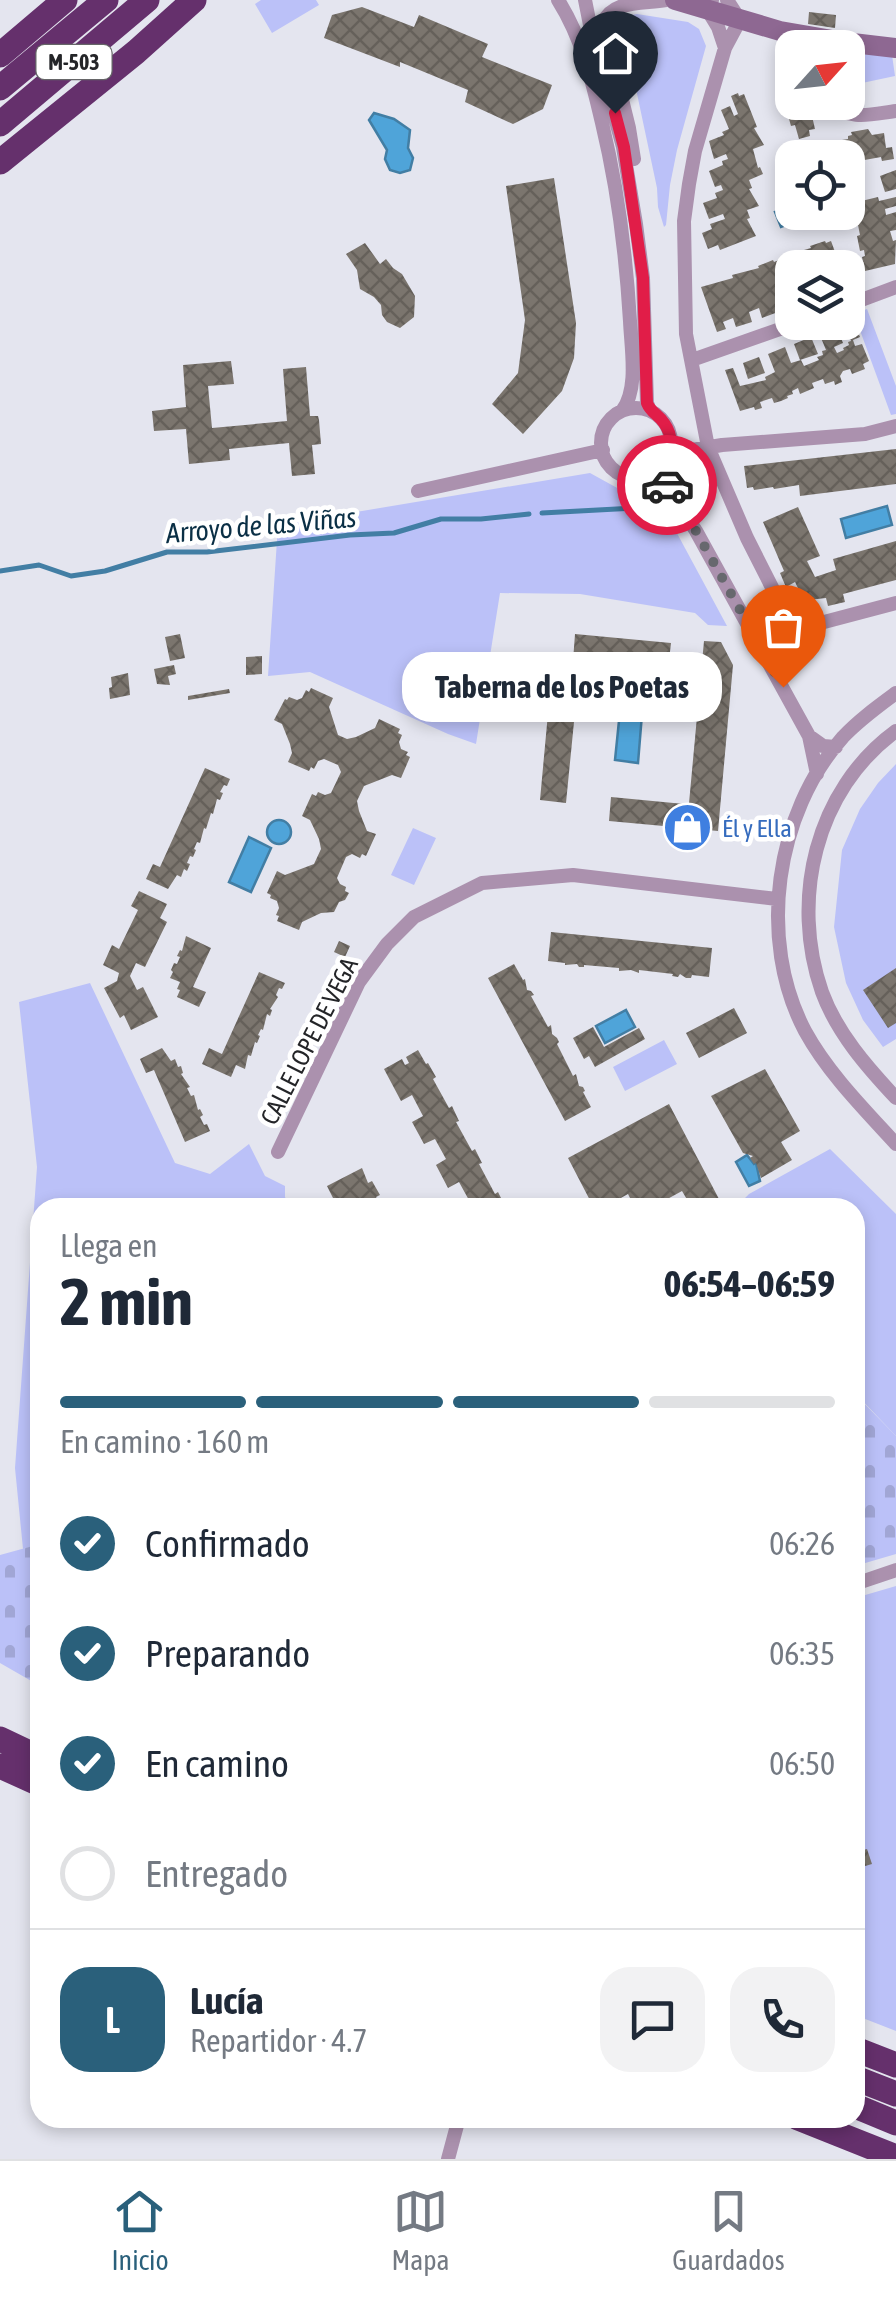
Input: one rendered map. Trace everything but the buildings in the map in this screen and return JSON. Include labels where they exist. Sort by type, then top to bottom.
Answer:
[{"type":"highway","name":"M-503","points":[[0,53],[52,0]]},
{"type":"highway","points":[[0,53],[65,0]]},
{"type":"highway","name":"M-503","points":[[0,88],[106,0]]},
{"type":"highway","name":"M-503","points":[[0,124],[147,0]]},
{"type":"highway","points":[[0,162],[194,0]]},
{"type":"highway","points":[[0,1739],[30,1753]]},
{"type":"highway","points":[[0,1766],[30,1780]]},
{"type":"highway","points":[[865,2054],[896,2065]]},
{"type":"highway","points":[[865,2082],[896,2094]]},
{"type":"highway","points":[[865,2110],[896,2122]]},
{"type":"highway","points":[[823,2128],[896,2157]]},
{"type":"main road","points":[[676,0],[709,5],[740,20],[814,38],[896,48]]},
{"type":"street","points":[[558,0],[576,32],[590,73],[622,223],[627,270],[630,397],[605,428],[602,450],[610,465],[623,475],[640,478],[656,471],[668,458],[671,445],[666,424],[650,411],[622,411]]},
{"type":"street","points":[[586,0],[624,147],[643,278],[650,411]]},
{"type":"street","points":[[631,194],[633,146],[603,23],[605,15],[623,2],[666,0]]},
{"type":"street","points":[[728,0],[740,20],[726,48],[695,151],[684,222],[688,353],[708,447],[747,538],[790,623],[809,626],[896,603]]},
{"type":"street","points":[[709,5],[726,48]]},
{"type":"street","points":[[865,115],[896,111]]},
{"type":"street","points":[[865,299],[896,287]]},
{"type":"street","points":[[692,360],[775,331]]},
{"type":"street","points":[[671,445],[680,450],[865,434],[896,426]]},
{"type":"street","points":[[418,491],[602,450]]},
{"type":"street","points":[[656,471],[696,531],[809,736],[816,774]]},
{"type":"street","points":[[896,693],[858,723],[816,774],[785,851],[777,899],[782,952],[804,1030],[831,1071],[896,1144]]},
{"type":"street","points":[[896,731],[858,767],[834,804],[820,839],[808,902],[811,947],[823,994],[843,1034],[896,1098]]},
{"type":"street","points":[[809,736],[823,746],[836,747]]},
{"type":"street","name":"CALLE LOPE DE VEGA","points":[[278,1152],[359,982],[387,944],[414,918],[482,883],[572,875],[777,899]]},
{"type":"street","points":[[865,1581],[896,1570]]},
{"type":"street","points":[[448,2159],[456,2128]]},
{"type":"green space","points":[[261,0],[316,0],[319,5],[272,33],[255,4]]},
{"type":"green space","points":[[637,14],[688,22],[699,29],[706,46],[677,150],[664,227],[636,89],[617,21]]},
{"type":"green space","points":[[865,54],[892,55],[895,76],[865,82]]},
{"type":"green space","points":[[865,310],[896,386],[896,414],[891,415],[864,340]]},
{"type":"green space","points":[[590,473],[630,495],[648,496],[665,511],[727,626],[708,625],[695,613],[580,594],[500,593],[476,744],[310,672],[268,676],[278,525]]},
{"type":"green space","points":[[896,764],[896,1039],[883,1047],[863,1020],[846,983],[834,927],[842,850],[860,809]]},
{"type":"green space","points":[[413,828],[436,838],[414,885],[391,875]]},
{"type":"green space","points":[[90,983],[175,1163],[210,1174],[249,1144],[265,1176],[285,1186],[286,1198],[35,1198],[37,1167],[19,1002]]},
{"type":"green space","points":[[664,1040],[677,1064],[625,1091],[613,1067]]},
{"type":"green space","points":[[830,1149],[896,1214],[896,1436],[865,1403],[865,1198],[745,1198]]},
{"type":"green space","points":[[30,1263],[30,1547],[23,1549],[15,1468]]},
{"type":"green space","points":[[865,1404],[896,1436],[896,1554],[865,1563]]},
{"type":"green space","points":[[30,1547],[30,1680],[0,1663],[0,1555]]},
{"type":"green space","points":[[896,1586],[896,2031],[865,2019],[865,1595]]},
{"type":"shaded area","points":[[374,113],[394,119],[410,130],[410,170],[390,170],[385,159],[387,150],[369,120]]},
{"type":"shaded area","points":[[887,506],[892,525],[846,538],[841,519]]},
{"type":"shaded area","points":[[620,711],[642,714],[638,763],[615,760]]},
{"type":"shaded area","points":[[279,820],[288,823],[288,841],[279,844],[270,841],[267,832],[270,823]]},
{"type":"shaded area","points":[[249,837],[271,848],[251,892],[229,882]]},
{"type":"shaded area","points":[[626,1010],[635,1027],[605,1043],[596,1026]]},
{"type":"shaded area","points":[[747,1155],[756,1163],[760,1181],[749,1186],[736,1162]]},
{"type":"waterway","name":"Arroyo de las Viñas","points":[[542,513],[635,508]]},
{"type":"waterway","name":"Arroyo de las Viñas","points":[[0,571],[39,565],[71,576],[105,571],[167,552],[207,552],[394,533],[441,519],[529,514]]},
{"type":"way so far","points":[[667,485],[783,687]]},
{"type":"place","name":"Taberna de los Poetas","points":[[783,687]]},
{"type":"place","name":"Él y Ella","points":[[687,828]]},
{"type":"route","points":[[615,113],[624,147],[643,278],[647,403],[650,411],[666,424],[671,438],[668,458],[656,471],[667,485]]}]
